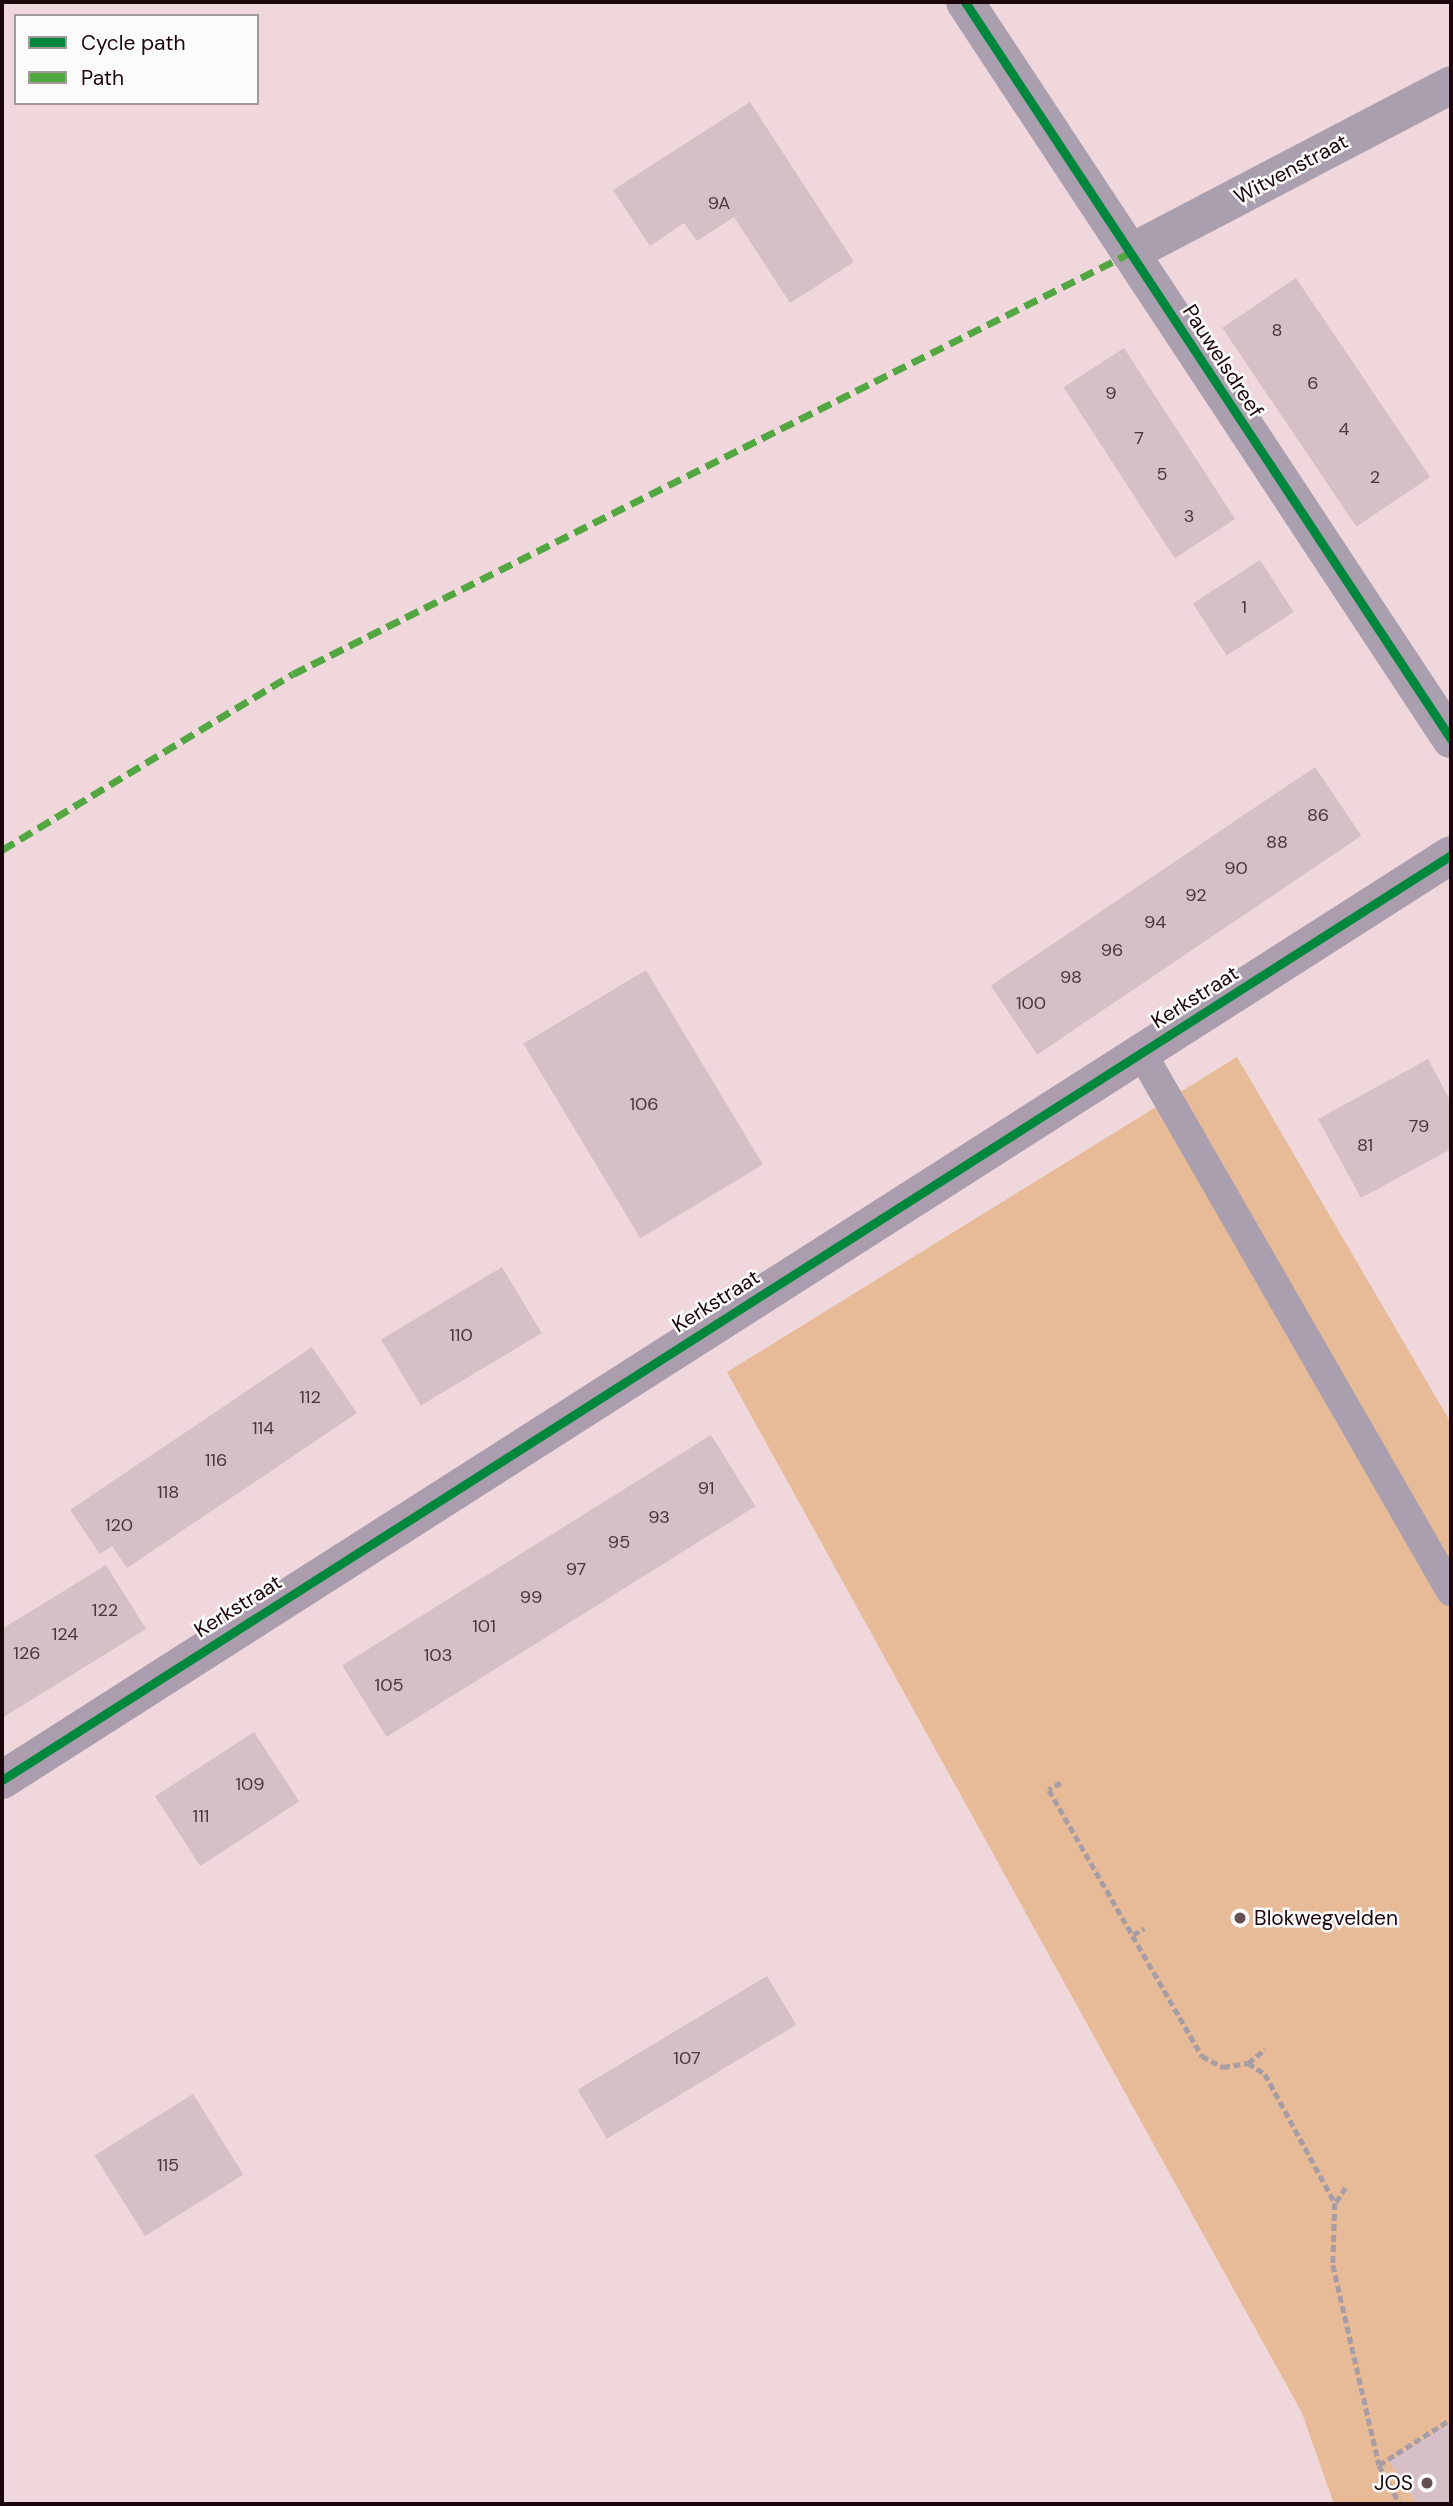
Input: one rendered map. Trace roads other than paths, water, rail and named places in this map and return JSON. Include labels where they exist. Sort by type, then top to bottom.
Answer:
[{"type":"main road","name":"Kerkstraat","points":[[2,1780],[1451,855]]},
{"type":"street","name":"Pauwelsdreef","points":[[965,2],[1451,739]]},
{"type":"street","name":"Witvenstraat","points":[[1130,253],[1451,85]]},
{"type":"lane","points":[[1141,1052],[1451,1591]]},
{"type":"place","name":"Blokwegvelden","points":[[1240,1918]]},
{"type":"place","name":"JOS","points":[[1427,2483]]}]
